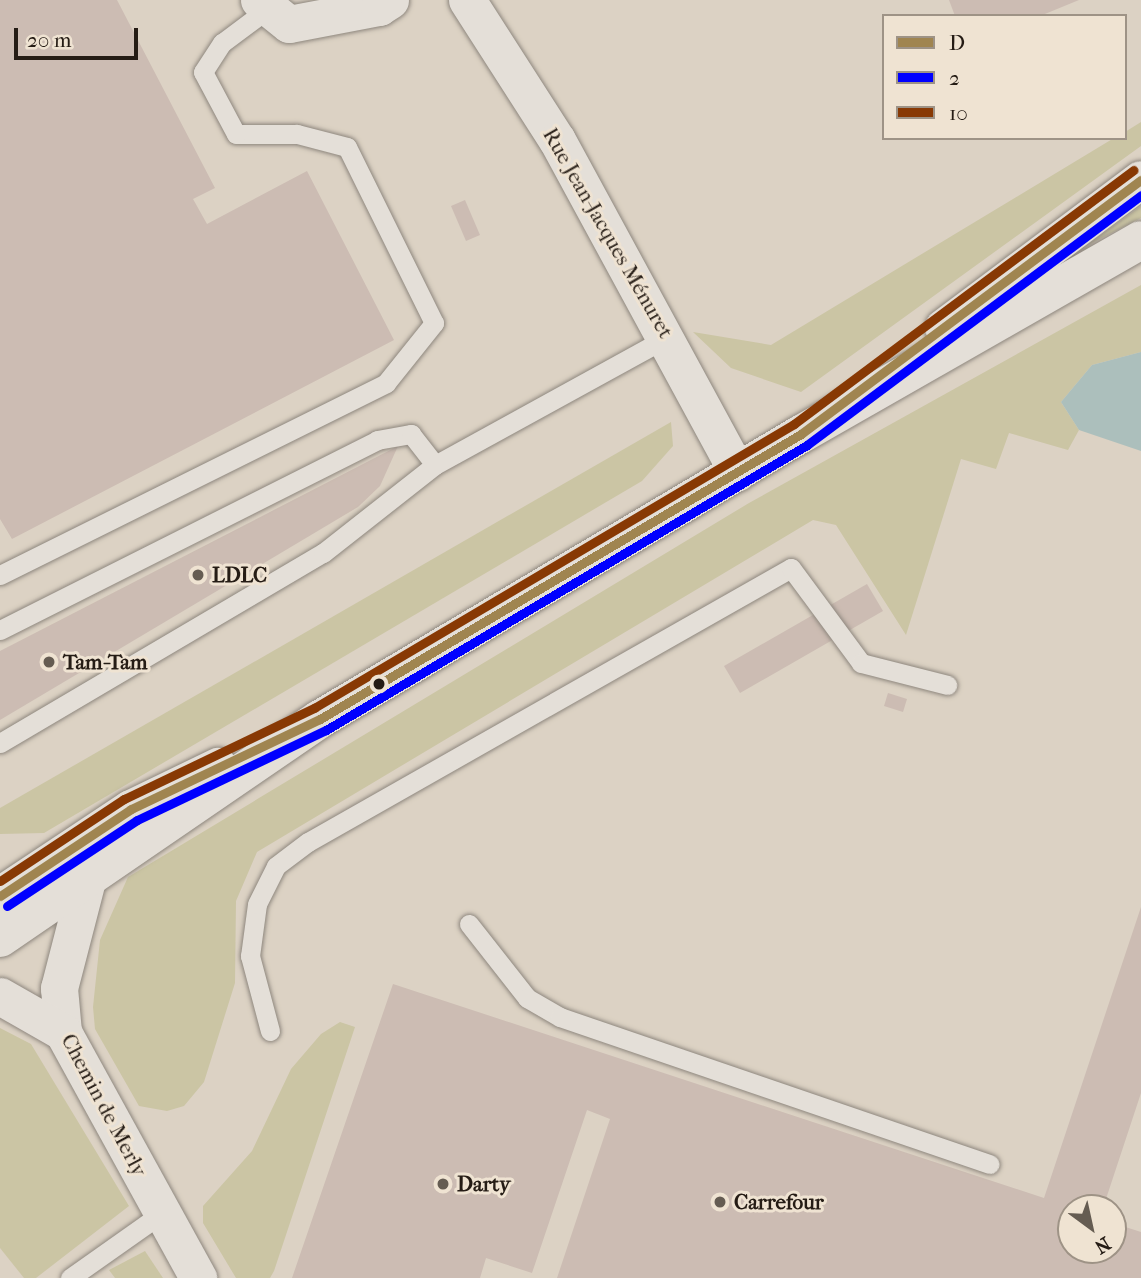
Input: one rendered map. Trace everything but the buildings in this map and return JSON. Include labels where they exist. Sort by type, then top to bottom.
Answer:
[{"type":"main road","points":[[801,434],[1141,180]]},
{"type":"main road","points":[[0,939],[320,719],[801,434],[1141,240]]},
{"type":"main road","points":[[0,896],[131,809],[320,719]]},
{"type":"street","points":[[264,4],[289,24],[379,6],[390,0]]},
{"type":"street","name":"Rue Jean-Jacques Ménuret","points":[[467,0],[557,140],[668,337],[737,472]]},
{"type":"street","name":"Chemin de Merly","points":[[87,880],[59,988],[63,1032],[198,1278]]},
{"type":"street","points":[[0,996],[63,1032]]},
{"type":"lane","points":[[0,575],[386,383],[434,323],[347,147],[297,134],[236,134],[203,72],[222,43],[264,4]]},
{"type":"lane","points":[[0,743],[323,553],[435,465],[668,337]]},
{"type":"lane","points":[[0,630],[377,440],[411,434],[435,465]]},
{"type":"lane","points":[[270,1031],[250,956],[257,904],[276,866],[308,842],[791,568],[860,663],[947,685]]},
{"type":"lane","points":[[469,923],[527,998],[560,1017],[990,1164]]},
{"type":"lane","points":[[70,1278],[162,1213]]},
{"type":"shaded area","points":[[1141,122],[1141,146],[801,392],[731,368],[693,332],[771,345],[1111,140],[1127,140],[1127,131]]},
{"type":"shaded area","points":[[1141,206],[1141,218],[1086,246]]},
{"type":"shaded area","points":[[1141,285],[1141,352],[1092,365],[1061,402],[1079,430],[1068,450],[1009,433],[996,469],[961,459],[906,635],[836,525],[813,520],[257,852],[236,901],[235,983],[204,1082],[184,1106],[167,1111],[139,1106],[95,1029],[93,1007],[100,940],[128,877],[749,503]]},
{"type":"shaded area","points":[[1141,352],[1141,451],[1079,430],[1061,402],[1092,365]]},
{"type":"shaded area","points":[[671,422],[673,446],[642,481],[44,833],[0,834],[0,808]]},
{"type":"shaded area","points":[[340,1022],[355,1027],[274,1271],[270,1278],[236,1278],[203,1223],[203,1206],[252,1151],[291,1069],[321,1034]]},
{"type":"shaded area","points":[[0,1028],[31,1044],[129,1206],[36,1278],[24,1278],[0,1248]]},
{"type":"shaded area","points":[[145,1251],[163,1278],[115,1278],[109,1270]]},
{"type":"transit line","name":"10","points":[[0,881],[124,799],[314,708],[794,424],[1134,170]]},
{"type":"transit line","name":"D","points":[[0,896],[131,809],[320,719],[801,434],[1141,180]]},
{"type":"transit line","name":"2","points":[[7,906],[137,820],[326,730],[807,445],[1141,195]]},
{"type":"place","name":"LDLC","points":[[198,575]]},
{"type":"place","name":"Tam-Tam","points":[[49,662]]},
{"type":"place","name":"Darty","points":[[443,1184]]},
{"type":"place","name":"Carrefour","points":[[720,1202]]}]
